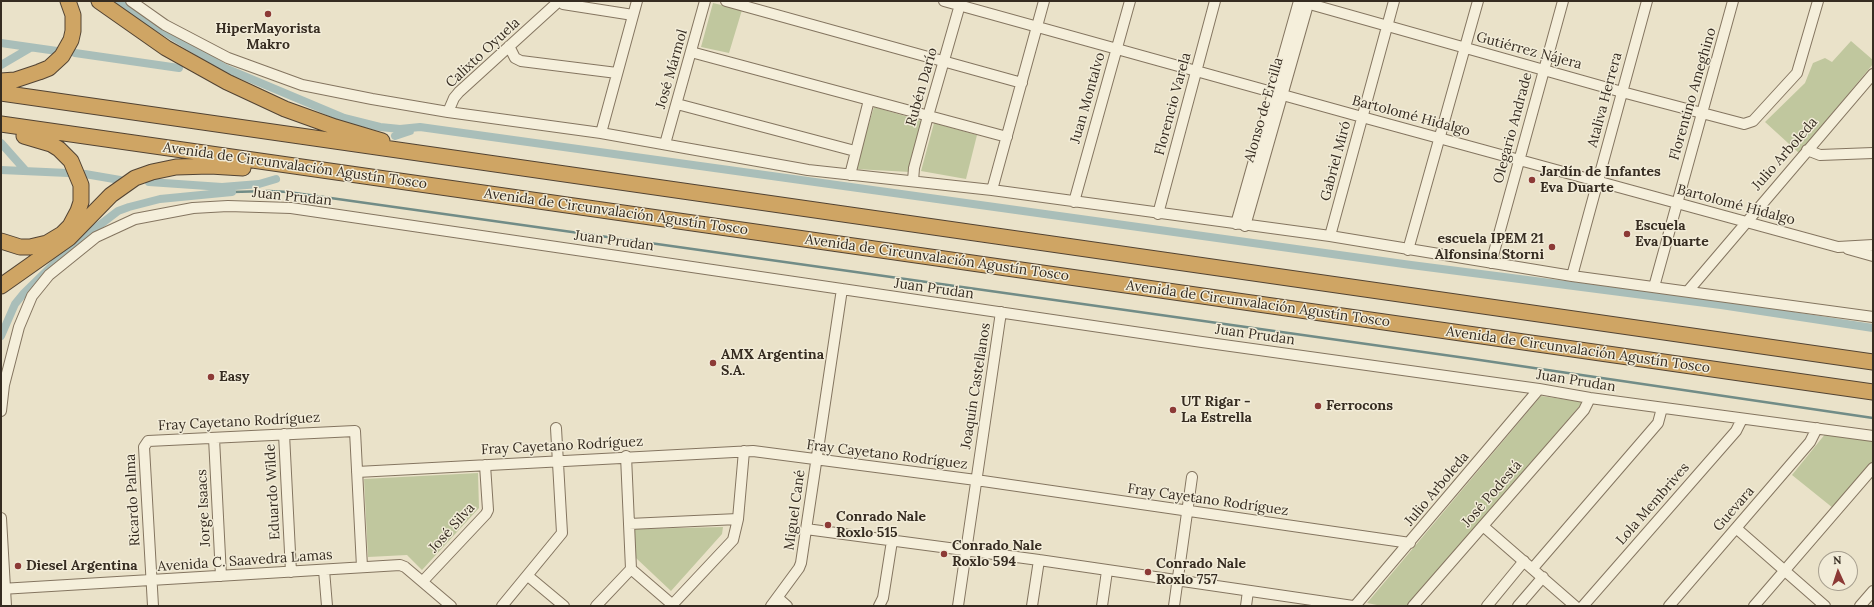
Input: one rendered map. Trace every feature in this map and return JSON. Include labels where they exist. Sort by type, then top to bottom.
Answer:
[{"type":"highway","points":[[1,81],[15,80],[39,72],[48,68],[62,56],[71,40],[73,31],[72,15],[68,1]]},
{"type":"highway","points":[[99,1],[166,48],[195,66],[256,96],[335,127],[432,156]]},
{"type":"highway","name":"Avenida de Circunvalación Agustín Tosco","points":[[1,93],[1873,362]]},
{"type":"highway","name":"Avenida de Circunvalación Agustín Tosco","points":[[1,124],[1873,392]]},
{"type":"highway","points":[[1,133],[42,140],[59,149],[71,160],[81,185],[81,194],[75,219],[70,226],[55,239],[39,246],[30,247],[11,246],[1,241]]},
{"type":"highway","points":[[1,286],[69,238],[118,189],[135,178],[152,172],[176,167],[210,166],[243,168],[348,182],[382,179]]},
{"type":"street","points":[[131,1],[160,22],[228,58],[281,78],[327,91],[448,112],[601,133],[802,168],[850,175],[992,190],[1158,214],[1330,236],[1572,276],[1873,317]]},
{"type":"street","points":[[559,1],[563,4],[633,14]]},
{"type":"street","name":"Calixto Oyuela","points":[[448,112],[454,98],[459,92],[559,1]]},
{"type":"street","points":[[601,133],[637,1]]},
{"type":"street","name":"José Mármol","points":[[665,144],[705,1]]},
{"type":"street","points":[[726,1],[1022,83]]},
{"type":"street","name":"Bartolomé Hidalgo","points":[[944,1],[961,3],[1037,27],[1196,72],[1278,93],[1362,118],[1838,247],[1873,245]]},
{"type":"street","points":[[992,190],[1044,1]]},
{"type":"street","name":"Juan Montalvo","points":[[1074,202],[1130,1]]},
{"type":"street","name":"Florencio Varela","points":[[1158,214],[1215,1]]},
{"type":"street","name":"Gabriel Miró","points":[[1330,236],[1394,1]]},
{"type":"street","points":[[1408,250],[1441,139],[1478,1]]},
{"type":"street","name":"Olegario Andrade","points":[[1491,263],[1563,1]]},
{"type":"street","name":"Ataliva Herrera","points":[[1572,276],[1647,1]]},
{"type":"street","name":"Florentino Ameghino","points":[[1654,287],[1733,1]]},
{"type":"street","name":"Gutiérrez Nájera","points":[[1305,2],[1387,27],[1744,124],[1753,121],[1797,73],[1818,1]]},
{"type":"street","name":"Alonso de Ercilla","points":[[1241,225],[1305,2]]},
{"type":"street","name":"Rubén Darío","points":[[913,181],[914,168],[928,116],[961,3]]},
{"type":"street","points":[[509,46],[515,58],[521,61],[617,73]]},
{"type":"street","points":[[691,52],[1007,137]]},
{"type":"street","name":"Julio Arboleda","points":[[1688,291],[1745,222],[1873,74]]},
{"type":"street","points":[[850,175],[869,100]]},
{"type":"street","points":[[677,104],[855,151]]},
{"type":"street","points":[[1807,150],[1820,155],[1873,153]]},
{"type":"street","name":"Juan Prudan","points":[[1,411],[6,378],[19,327],[32,296],[49,275],[81,247],[103,233],[135,219],[160,213],[228,206],[290,208],[842,290],[1539,389],[1590,398],[1873,436]]},
{"type":"street","points":[[1838,247],[1871,255]]},
{"type":"street","name":"Miguel Cané","points":[[771,606],[799,568],[842,290]]},
{"type":"street","name":"Joaquín Castellanos","points":[[958,606],[1001,312]]},
{"type":"street","name":"Julio Arboleda","points":[[1354,606],[1410,543],[1539,389]]},
{"type":"street","name":"José Podestá","points":[[1414,606],[1584,410],[1590,398]]},
{"type":"street","points":[[1533,568],[1658,424],[1662,408]]},
{"type":"street","name":"Lola Membrives","points":[[1583,606],[1736,431],[1742,419]]},
{"type":"street","points":[[502,606],[562,533],[556,428]]},
{"type":"street","name":"Guevara","points":[[1669,606],[1810,442],[1817,428]]},
{"type":"street","name":"Fray Cayetano Rodríguez","points":[[148,441],[355,430],[357,472],[626,456],[744,451],[976,480],[1410,543]]},
{"type":"street","name":"Eduardo Wilde","points":[[284,434],[291,572]]},
{"type":"street","name":"Jorge Isaacs","points":[[214,438],[221,576]]},
{"type":"street","name":"Ricardo Palma","points":[[148,441],[144,447],[153,606]]},
{"type":"street","points":[[631,569],[673,605],[730,544],[736,532],[744,451]]},
{"type":"street","points":[[596,606],[631,569],[626,456]]},
{"type":"street","name":"José Silva","points":[[423,581],[486,514],[488,510],[485,465]]},
{"type":"street","points":[[1754,606],[1873,468]]},
{"type":"street","points":[[357,472],[362,567]]},
{"type":"street","points":[[1174,606],[1186,511],[1192,477]]},
{"type":"street","points":[[1,518],[3,589],[6,606]]},
{"type":"street","points":[[629,524],[738,519]]},
{"type":"street","points":[[1483,526],[1575,606]]},
{"type":"street","points":[[1736,528],[1825,606]]},
{"type":"street","points":[[806,529],[1039,560],[1354,606]]},
{"type":"street","points":[[879,606],[884,594],[892,540]]},
{"type":"street","points":[[1032,606],[1039,560]]},
{"type":"street","points":[[1487,606],[1524,561]]},
{"type":"street","name":"Avenida C. Saavedra Lamas","points":[[3,589],[400,565],[405,566],[451,606]]},
{"type":"street","points":[[324,570],[327,606]]},
{"type":"street","points":[[1102,606],[1107,571]]},
{"type":"street","points":[[528,576],[564,606]]},
{"type":"street","points":[[1518,606],[1542,577]]},
{"type":"street","points":[[1246,606],[1248,591]]},
{"type":"street","points":[[1860,606],[1873,591]]},
{"type":"street","points":[[778,598],[787,606]]},
{"type":"green space","points":[[713,3],[742,10],[729,53],[701,47]]},
{"type":"green space","points":[[1851,41],[1873,60],[1873,64],[1799,153],[1765,122],[1805,83],[1813,63],[1825,58],[1832,62]]},
{"type":"green space","points":[[874,107],[922,121],[910,172],[855,169]]},
{"type":"green space","points":[[934,123],[977,135],[966,179],[921,171]]},
{"type":"green space","points":[[1541,396],[1583,402],[1407,606],[1382,606],[1367,603]]},
{"type":"green space","points":[[1826,433],[1873,440],[1873,462],[1833,508],[1792,475]]},
{"type":"green space","points":[[478,473],[479,508],[422,570],[407,555],[368,557],[364,479]]},
{"type":"green space","points":[[723,527],[722,534],[671,591],[636,558],[634,529]]},
{"type":"waterway","points":[[119,1],[147,21],[225,68],[344,118],[380,127],[400,129],[420,127],[1411,265],[1721,305],[1873,328]]},
{"type":"waterway","points":[[1,43],[57,51]]},
{"type":"waterway","points":[[1,65],[30,48]]},
{"type":"waterway","points":[[75,53],[179,68]]},
{"type":"waterway","points":[[395,136],[410,131]]},
{"type":"waterway","points":[[1,143],[25,170]]},
{"type":"waterway","points":[[1,170],[68,173]]},
{"type":"waterway","points":[[85,174],[120,180]]},
{"type":"waterway","points":[[149,182],[222,187],[259,184],[276,179]]},
{"type":"waterway","points":[[232,192],[288,192],[1473,359],[1873,418]]},
{"type":"waterway","points":[[1,336],[15,304],[24,293],[71,247],[118,211],[160,199],[232,192]]},
{"type":"place","name":"HiperMayorista Makro","points":[[268,14]]},
{"type":"place","name":"Jardín de Infantes Eva Duarte","points":[[1532,180]]},
{"type":"place","name":"Escuela Eva Duarte","points":[[1627,234]]},
{"type":"place","name":"escuela IPEM 21 Alfonsina Storni","points":[[1552,247]]},
{"type":"place","name":"AMX Argentina S.A.","points":[[713,363]]},
{"type":"place","name":"Easy","points":[[211,377]]},
{"type":"place","name":"Ferrocons","points":[[1318,406]]},
{"type":"place","name":"UT Rigar - La Estrella","points":[[1173,410]]},
{"type":"place","name":"Conrado Nale Roxlo 515","points":[[828,525]]},
{"type":"place","name":"Conrado Nale Roxlo 594","points":[[944,554]]},
{"type":"place","name":"Diesel Argentina","points":[[18,566]]},
{"type":"place","name":"Conrado Nale Roxlo 757","points":[[1148,572]]}]
